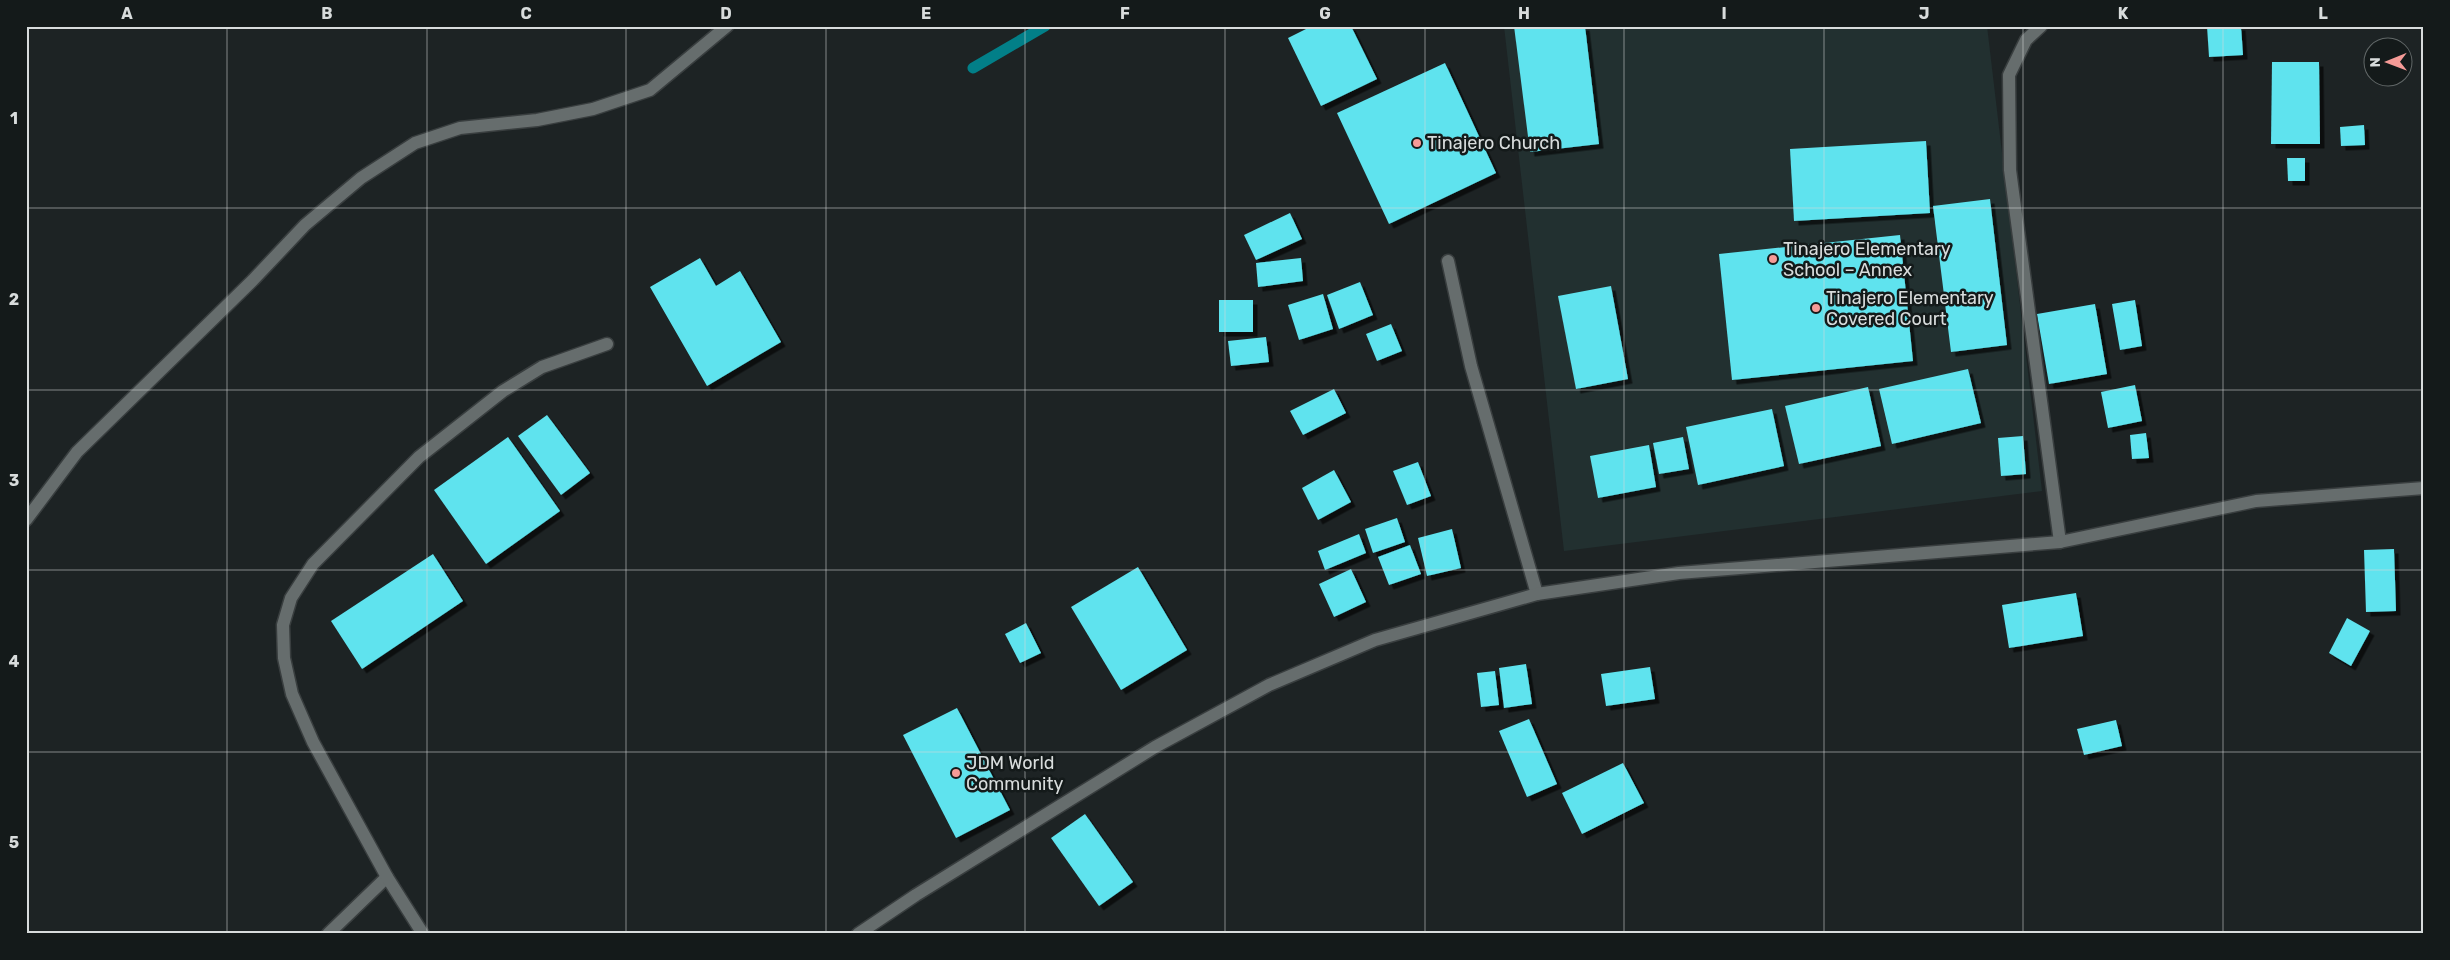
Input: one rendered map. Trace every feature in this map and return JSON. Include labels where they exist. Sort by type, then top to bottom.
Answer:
[{"type":"street","points":[[26,520],[77,452],[253,280],[305,225],[361,178],[415,143],[460,128],[537,120],[593,109],[650,90],[727,26]]},
{"type":"street","points":[[2041,26],[2026,40],[2009,75],[2010,170],[2060,542]]},
{"type":"street","points":[[1448,261],[1471,366],[1537,594]]},
{"type":"street","points":[[423,934],[387,877],[313,742],[292,694],[284,658],[283,625],[291,598],[313,564],[419,457],[503,391],[542,367],[607,344]]},
{"type":"street","points":[[858,934],[916,894],[1155,747],[1269,685],[1375,640],[1537,594],[1679,573],[2060,542],[2256,502],[2424,488]]},
{"type":"street","points":[[328,934],[387,877]]},
{"type":"shaded area","name":"Tinajero Elementary School – Annex","points":[[1504,26],[1987,26],[2042,491],[1564,551]]},
{"type":"building","points":[[1312,26],[1351,26],[1377,79],[1321,106],[1288,38]]},
{"type":"building","points":[[1514,26],[1585,26],[1599,144],[1530,152]]},
{"type":"building","points":[[2207,26],[2241,26],[2243,55],[2209,57]]},
{"type":"building","points":[[2272,62],[2319,62],[2320,144],[2271,144]]},
{"type":"building","name":"Tinajero Church","points":[[1445,63],[1496,173],[1389,224],[1337,113]]},
{"type":"building","points":[[2364,125],[2365,145],[2341,146],[2340,127]]},
{"type":"building","points":[[1926,141],[1930,213],[1794,221],[1790,149]]},
{"type":"building","points":[[2287,158],[2305,158],[2305,181],[2288,181]]},
{"type":"building","points":[[1990,199],[2007,345],[1951,352],[1933,206]]},
{"type":"building","points":[[1290,213],[1302,239],[1256,260],[1244,235]]},
{"type":"building","name":"Tinajero Elementary Covered Court","points":[[1900,235],[1913,361],[1732,380],[1719,254]]},
{"type":"building","points":[[700,258],[716,286],[740,271],[781,342],[707,386],[650,287]]},
{"type":"building","points":[[1301,258],[1303,281],[1258,287],[1256,263]]},
{"type":"building","points":[[1360,282],[1373,315],[1339,329],[1327,295]]},
{"type":"building","points":[[1611,286],[1628,379],[1576,389],[1558,296]]},
{"type":"building","points":[[1323,294],[1333,329],[1299,340],[1288,305]]},
{"type":"building","points":[[1219,300],[1253,300],[1253,332],[1219,332]]},
{"type":"building","points":[[2135,300],[2142,346],[2120,350],[2112,304]]},
{"type":"building","points":[[2095,304],[2107,374],[2049,384],[2037,314]]},
{"type":"building","points":[[1391,324],[1402,351],[1377,361],[1366,334]]},
{"type":"building","points":[[1266,337],[1269,362],[1231,366],[1228,341]]},
{"type":"building","points":[[1968,369],[1981,423],[1892,444],[1879,389]]},
{"type":"building","points":[[2135,385],[2142,421],[2108,428],[2101,392]]},
{"type":"building","points":[[1868,387],[1881,446],[1799,464],[1785,406]]},
{"type":"building","points":[[1334,389],[1346,413],[1303,435],[1290,411]]},
{"type":"building","points":[[1772,409],[1784,466],[1698,485],[1686,427]]},
{"type":"building","points":[[547,415],[590,473],[561,495],[518,436]]},
{"type":"building","points":[[2146,433],[2149,458],[2132,459],[2130,435]]},
{"type":"building","points":[[2023,436],[2026,474],[2001,476],[1998,438]]},
{"type":"building","points":[[508,437],[560,511],[486,564],[434,490]]},
{"type":"building","points":[[1683,437],[1689,469],[1659,474],[1653,443]]},
{"type":"building","points":[[1649,445],[1656,487],[1598,498],[1590,456]]},
{"type":"building","points":[[1418,462],[1431,496],[1407,505],[1393,471]]},
{"type":"building","points":[[1334,470],[1351,502],[1318,520],[1302,488]]},
{"type":"building","points":[[1397,518],[1405,542],[1373,553],[1365,529]]},
{"type":"building","points":[[1452,529],[1461,568],[1427,576],[1418,538]]},
{"type":"building","points":[[1359,534],[1366,553],[1325,570],[1318,551]]},
{"type":"building","points":[[1410,545],[1421,574],[1389,585],[1378,557]]},
{"type":"building","points":[[2394,549],[2396,611],[2366,612],[2364,550]]},
{"type":"building","points":[[433,554],[463,601],[362,669],[331,621]]},
{"type":"building","points":[[1138,567],[1187,650],[1121,690],[1071,607]]},
{"type":"building","points":[[1351,569],[1366,602],[1334,617],[1319,584]]},
{"type":"building","points":[[2076,593],[2083,636],[2009,648],[2002,605]]},
{"type":"building","points":[[2347,618],[2370,631],[2351,666],[2329,653]]},
{"type":"building","points":[[1026,623],[1041,653],[1020,663],[1005,634]]},
{"type":"building","points":[[1526,664],[1532,704],[1504,708],[1499,668]]},
{"type":"building","points":[[1650,667],[1655,699],[1606,706],[1601,674]]},
{"type":"building","points":[[1495,671],[1499,705],[1481,707],[1477,673]]},
{"type":"building","name":"JDM World Community","points":[[957,708],[1010,810],[956,838],[903,735]]},
{"type":"building","points":[[1529,719],[1557,784],[1527,797],[1499,731]]},
{"type":"building","points":[[2116,720],[2122,746],[2084,755],[2077,729]]},
{"type":"building","points":[[1623,763],[1644,803],[1582,834],[1562,793]]},
{"type":"building","points":[[1085,814],[1133,882],[1099,906],[1051,838]]},
{"type":"waterway","points":[[973,68],[1045,26]]},
{"type":"place","name":"Tinajero Church","points":[[1417,143]]},
{"type":"place","name":"Tinajero Elementary School – Annex","points":[[1773,259]]},
{"type":"place","name":"Tinajero Elementary Covered Court","points":[[1816,308]]},
{"type":"place","name":"JDM World Community","points":[[956,773]]}]
